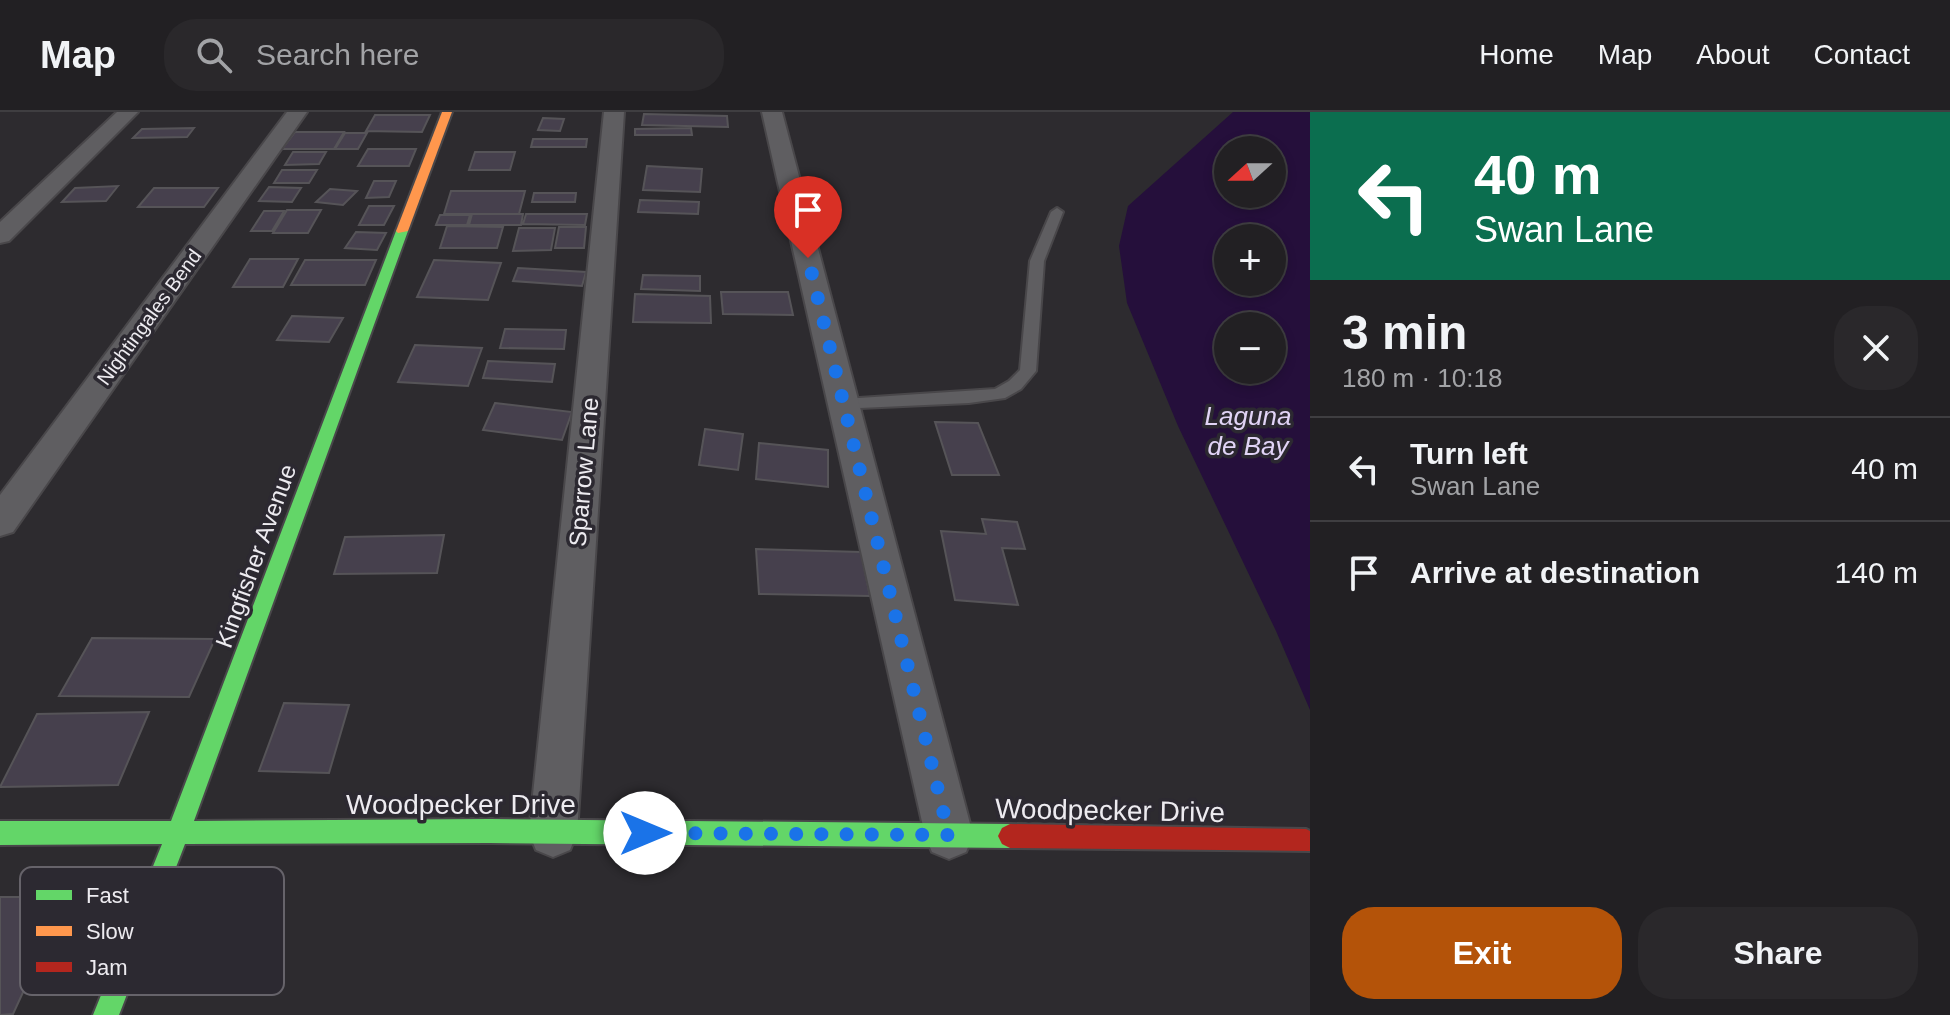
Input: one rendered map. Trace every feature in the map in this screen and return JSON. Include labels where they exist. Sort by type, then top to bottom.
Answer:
[{"type":"street","points":[[0,236],[128,112]]},
{"type":"street","name":"Nightingales Bend","points":[[0,522],[297,112]]},
{"type":"street","name":"Kingfisher Avenue","points":[[164,867],[447,112]]},
{"type":"street","name":"Sparrow Lane","points":[[553,833],[614,112]]},
{"type":"street","points":[[772,112],[949,835]]},
{"type":"street","name":"Woodpecker Drive","points":[[0,833],[179,830],[949,835],[1306,841]]},
{"type":"street","name":"Kingfisher Avenue","points":[[106,1015],[114,995]]},
{"type":"lane","points":[[844,405],[969,398],[999,394],[1015,385],[1028,371],[1037,261],[1057,212]]},
{"type":"water","name":"Laguna de Bay","points":[[1233,112],[1310,112],[1310,710],[1276,631],[1178,426],[1127,303],[1119,246],[1128,206]]},
{"type":"building","points":[[644,114],[727,116],[728,127],[642,125]]},
{"type":"building","points":[[375,115],[430,115],[422,132],[366,131]]},
{"type":"building","points":[[543,118],[564,119],[560,131],[538,130]]},
{"type":"building","points":[[194,128],[187,137],[133,138],[142,129]]},
{"type":"building","points":[[691,128],[692,135],[635,135],[635,129]]},
{"type":"building","points":[[295,132],[344,132],[334,149],[282,149]]},
{"type":"building","points":[[345,133],[367,133],[358,149],[335,149]]},
{"type":"building","points":[[533,139],[587,139],[586,147],[531,147]]},
{"type":"building","points":[[368,149],[416,149],[409,166],[358,166]]},
{"type":"building","points":[[293,152],[326,152],[319,164],[285,165]]},
{"type":"building","points":[[475,152],[515,152],[510,170],[469,170]]},
{"type":"building","points":[[647,166],[702,169],[700,192],[643,190]]},
{"type":"building","points":[[282,170],[317,170],[309,183],[274,183]]},
{"type":"building","points":[[374,181],[396,181],[389,197],[366,198]]},
{"type":"building","points":[[118,186],[106,201],[62,202],[75,188]]},
{"type":"building","points":[[269,187],[301,188],[292,202],[259,201]]},
{"type":"building","points":[[154,188],[218,188],[204,207],[138,207]]},
{"type":"building","points":[[330,189],[357,191],[343,205],[316,202]]},
{"type":"building","points":[[451,191],[525,191],[519,214],[444,214]]},
{"type":"building","points":[[534,193],[576,193],[575,202],[532,202]]},
{"type":"building","points":[[640,200],[699,202],[698,214],[638,212]]},
{"type":"building","points":[[369,206],[394,206],[384,225],[359,225]]},
{"type":"building","points":[[287,210],[321,210],[308,233],[273,233]]},
{"type":"building","points":[[264,211],[284,211],[272,231],[251,231]]},
{"type":"building","points":[[472,214],[523,214],[521,225],[469,225]]},
{"type":"building","points":[[526,214],[587,214],[585,225],[523,224]]},
{"type":"building","points":[[440,215],[470,215],[467,225],[436,225]]},
{"type":"building","points":[[447,226],[503,227],[497,248],[440,248]]},
{"type":"building","points":[[559,227],[586,227],[584,248],[555,248]]},
{"type":"building","points":[[519,228],[555,228],[551,250],[513,251]]},
{"type":"building","points":[[356,232],[386,233],[377,250],[345,248]]},
{"type":"building","points":[[250,259],[298,259],[283,287],[233,287]]},
{"type":"building","points":[[305,260],[376,260],[365,285],[291,285]]},
{"type":"building","points":[[434,260],[501,263],[488,300],[417,297]]},
{"type":"building","points":[[518,268],[586,272],[582,286],[513,281]]},
{"type":"building","points":[[643,275],[700,276],[700,291],[641,289]]},
{"type":"building","points":[[721,292],[788,292],[793,315],[723,314]]},
{"type":"building","points":[[635,294],[710,296],[711,323],[633,322]]},
{"type":"building","points":[[292,316],[343,318],[329,342],[277,340]]},
{"type":"building","points":[[505,329],[566,330],[564,349],[500,348]]},
{"type":"building","points":[[415,345],[482,348],[468,386],[398,382]]},
{"type":"building","points":[[488,361],[555,364],[552,382],[483,378]]},
{"type":"building","points":[[495,403],[572,412],[562,440],[483,430]]},
{"type":"building","points":[[935,422],[978,423],[999,475],[952,475]]},
{"type":"building","points":[[705,429],[743,434],[738,470],[699,465]]},
{"type":"building","points":[[759,443],[828,450],[828,487],[756,479]]},
{"type":"building","points":[[982,519],[1017,522],[1025,549],[1002,548],[1018,605],[955,600],[941,531],[986,534]]},
{"type":"building","points":[[444,535],[437,573],[334,574],[345,537]]},
{"type":"building","points":[[756,549],[861,552],[870,596],[759,594]]},
{"type":"building","points":[[92,638],[215,639],[189,697],[59,696]]},
{"type":"building","points":[[284,703],[349,705],[329,773],[259,771]]},
{"type":"building","points":[[149,712],[118,785],[0,787],[37,714]]},
{"type":"building","points":[[0,897],[20,897],[22,995],[13,1014],[0,1015]]},
{"type":"traffic: fast","points":[[164,867],[402,231]]},
{"type":"traffic: fast","points":[[0,833],[490,831],[1010,836]]},
{"type":"traffic: fast","points":[[106,1015],[114,995]]},
{"type":"traffic: slow","points":[[402,231],[447,112]]},
{"type":"traffic: jam","points":[[1010,836],[1306,841]]},
{"type":"route","points":[[645,833],[949,835],[808,258]]}]
